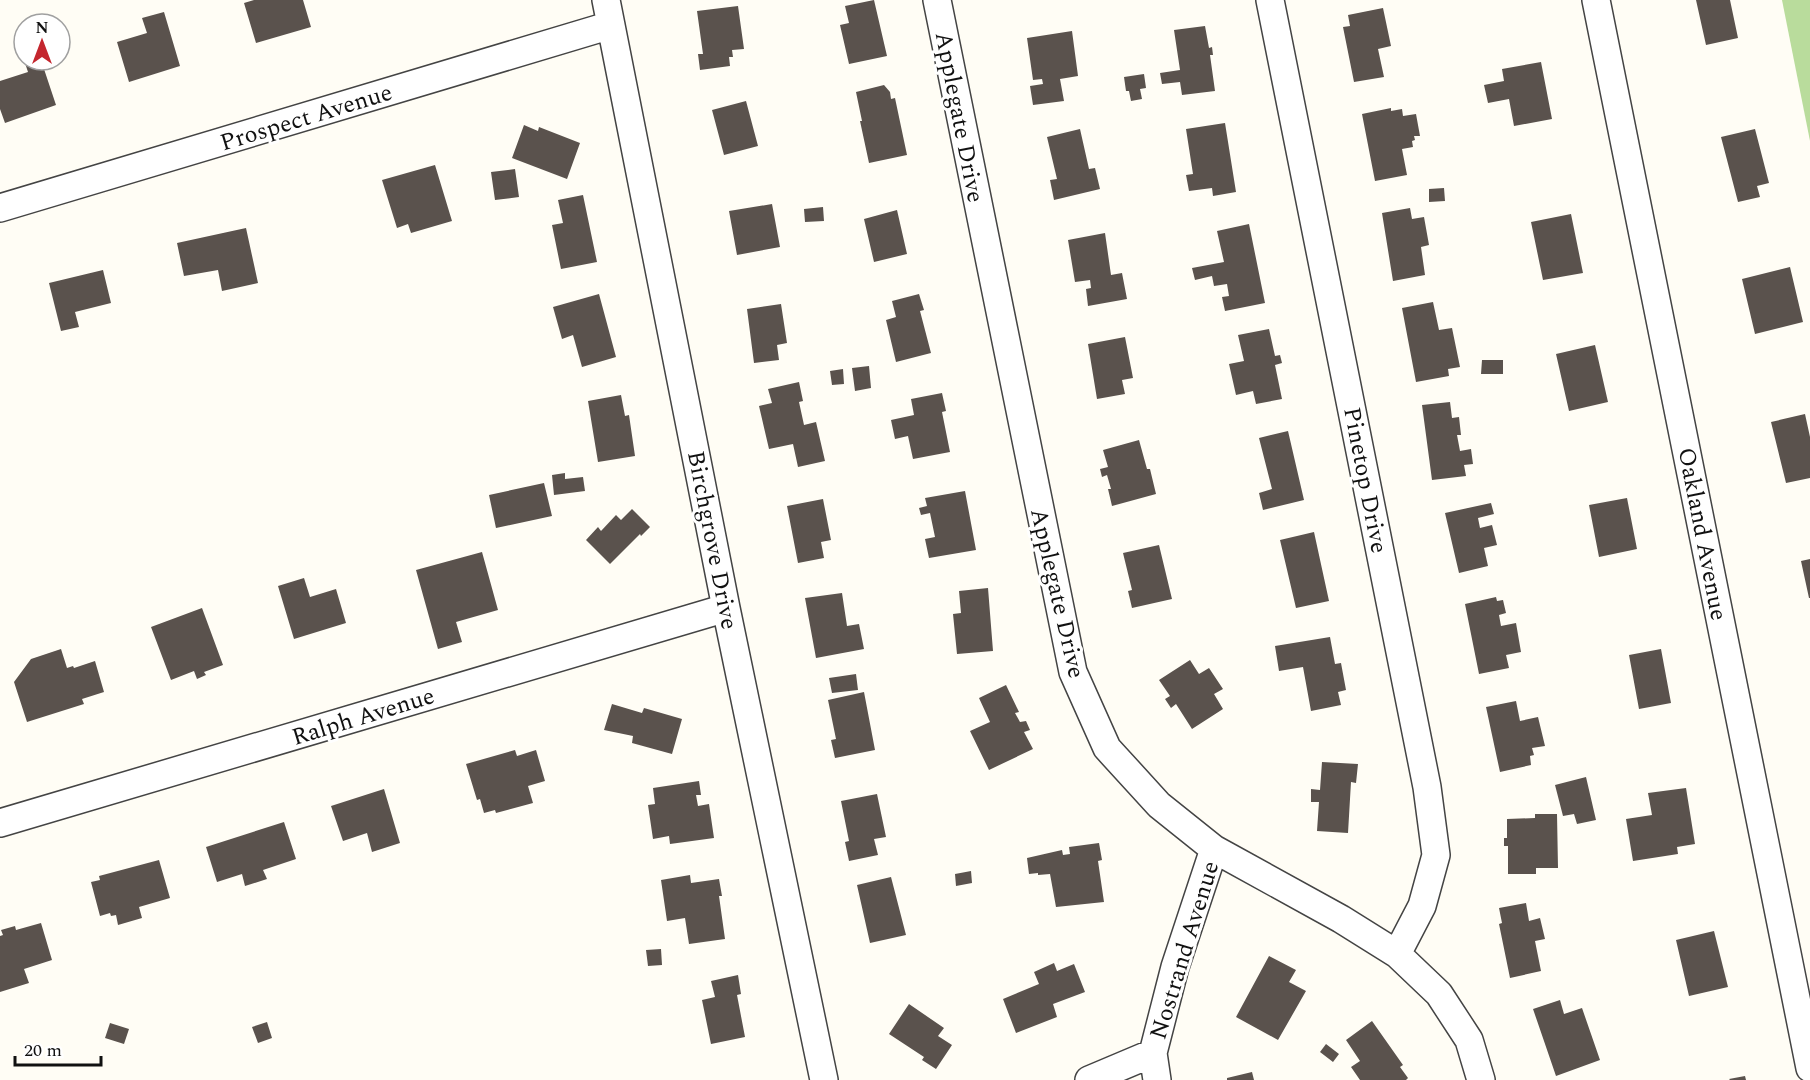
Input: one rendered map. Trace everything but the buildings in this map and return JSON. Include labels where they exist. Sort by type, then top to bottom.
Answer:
[{"type":"street","name":"Applegate Drive","points":[[937,0],[1073,672],[1107,748],[1159,805],[1214,849],[1341,919],[1397,954],[1439,994],[1469,1040],[1481,1080]]},
{"type":"street","name":"Pinetop Drive","points":[[1270,0],[1427,787],[1436,855],[1422,906],[1397,954]]},
{"type":"street","name":"Oakland Avenue","points":[[1596,0],[1810,1068]]},
{"type":"street","name":"Prospect Avenue","points":[[0,208],[609,13]]},
{"type":"street","name":"Birchgrove Drive","points":[[609,13],[726,608],[824,1080]]},
{"type":"street","name":"Ralph Avenue","points":[[0,823],[726,608]]},
{"type":"street","name":"Nostrand Avenue","points":[[1089,1080],[1153,1053],[1175,967],[1214,849]]},
{"type":"street","points":[[1153,1053],[1157,1080]]},
{"type":"green space","points":[[1782,0],[1810,0],[1810,141]]}]
